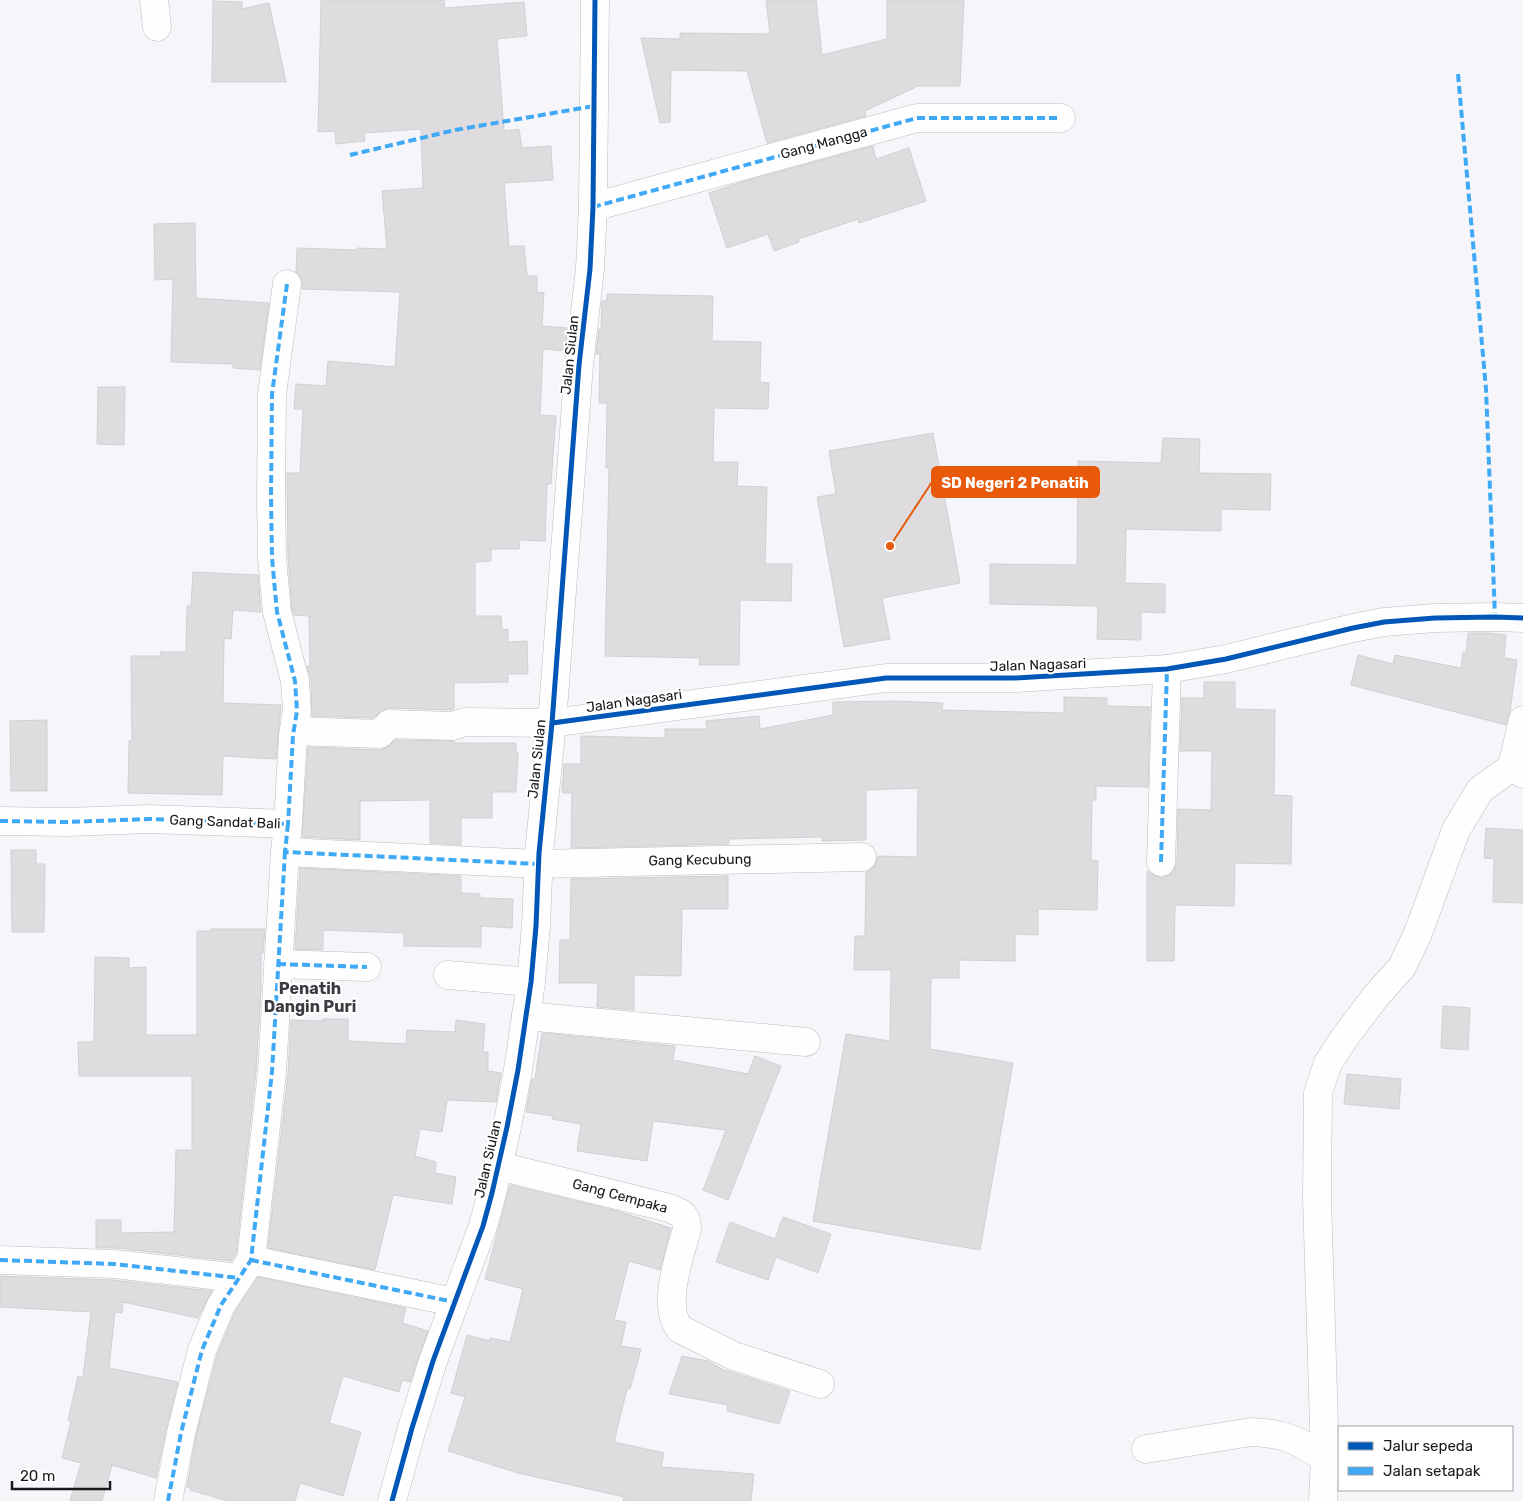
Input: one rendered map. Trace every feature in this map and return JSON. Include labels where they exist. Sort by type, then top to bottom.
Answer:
[{"type":"street","points":[[154,0],[157,27]]},
{"type":"street","name":"Jalan Siulan","points":[[392,1501],[412,1428],[454,1302],[483,1226],[499,1166],[518,1070],[531,982],[536,926],[538,864],[552,723],[579,365],[590,269],[593,207],[595,0]]},
{"type":"street","name":"Gang Mangga","points":[[593,207],[917,118],[1061,118]]},
{"type":"street","points":[[286,284],[272,394],[271,514],[276,612],[295,681],[297,711],[288,824]]},
{"type":"street","name":"Jalan Nagasari","points":[[294,731],[380,734],[389,724],[453,726],[465,722],[552,723],[886,678],[1014,678],[1168,669],[1226,659],[1384,622],[1435,618],[1523,618]]},
{"type":"street","points":[[1161,862],[1168,669]]},
{"type":"street","points":[[1323,1501],[1325,1459],[1317,1198],[1318,1092],[1328,1063],[1376,996],[1402,967],[1418,933],[1456,830],[1475,798],[1480,790],[1517,771],[1523,720]]},
{"type":"street","name":"Gang Sandat Bali","points":[[0,821],[68,822],[149,819],[288,824],[285,852],[538,864]]},
{"type":"street","points":[[168,1501],[181,1433],[202,1350],[221,1305],[245,1269],[272,1072],[285,852]]},
{"type":"street","name":"Gang Kecubung","points":[[538,864],[862,857]]},
{"type":"street","points":[[278,964],[367,968]]},
{"type":"street","points":[[448,975],[531,982]]},
{"type":"street","points":[[526,1016],[806,1042]]},
{"type":"street","name":"Gang Cempaka","points":[[499,1166],[654,1203],[682,1214],[686,1220],[687,1229],[672,1295],[674,1322],[680,1329],[734,1356],[820,1384]]},
{"type":"street","points":[[0,1260],[245,1269],[454,1302]]},
{"type":"street","points":[[1146,1448],[1251,1432],[1268,1432],[1286,1436],[1307,1446],[1325,1459]]},
{"type":"building","points":[[321,0],[444,0],[445,8],[524,2],[527,36],[497,39],[504,131],[519,129],[522,148],[551,146],[553,180],[504,183],[509,246],[524,246],[527,276],[537,276],[537,292],[544,293],[542,326],[568,328],[565,351],[543,349],[540,415],[556,416],[551,484],[547,484],[545,541],[520,540],[519,549],[491,549],[491,561],[475,562],[475,616],[501,616],[502,630],[508,629],[508,642],[527,641],[528,674],[508,674],[508,682],[454,683],[454,709],[451,710],[389,708],[373,718],[312,716],[311,680],[307,666],[310,666],[309,616],[294,615],[292,609],[288,557],[287,473],[300,473],[303,409],[294,409],[296,384],[326,386],[328,361],[395,367],[400,292],[302,289],[302,279],[296,272],[297,248],[387,249],[382,191],[423,188],[421,129],[364,133],[365,141],[336,144],[335,131],[318,132]]},
{"type":"building","points":[[766,0],[816,0],[822,55],[887,39],[887,0],[964,0],[960,86],[918,86],[865,111],[866,116],[767,143],[747,71],[671,70],[670,122],[660,123],[641,38],[680,39],[680,33],[770,34]]},
{"type":"building","points":[[213,1],[242,2],[242,9],[269,3],[286,82],[212,82]]},
{"type":"building","points":[[873,146],[876,159],[909,148],[926,201],[859,223],[858,219],[798,239],[799,242],[774,251],[768,234],[727,248],[709,193],[745,181]]},
{"type":"building","points":[[195,223],[196,298],[269,303],[260,370],[233,368],[233,364],[171,362],[173,279],[155,280],[154,224]]},
{"type":"building","points":[[607,294],[713,296],[712,341],[761,342],[760,382],[769,383],[768,409],[714,408],[713,462],[738,462],[737,486],[767,487],[765,564],[792,564],[791,601],[740,600],[739,665],[699,665],[700,658],[605,656],[609,468],[606,468],[607,403],[599,403],[600,354],[596,354],[599,329],[601,329],[602,301],[607,301]]},
{"type":"building","points":[[98,387],[125,387],[124,445],[97,444]]},
{"type":"building","points":[[933,433],[960,583],[882,598],[890,639],[844,647],[817,497],[836,494],[829,451]]},
{"type":"building","points":[[1163,438],[1200,439],[1199,473],[1271,474],[1270,510],[1221,509],[1221,531],[1126,529],[1125,583],[1165,584],[1165,613],[1141,612],[1141,640],[1097,639],[1098,606],[990,604],[990,564],[1077,565],[1078,461],[1161,463]]},
{"type":"building","points":[[193,572],[258,575],[261,612],[233,610],[231,639],[224,638],[223,703],[281,705],[276,759],[223,756],[222,795],[128,793],[129,741],[132,741],[131,656],[161,656],[160,652],[186,652],[187,606],[191,606]]},
{"type":"building","points":[[1468,633],[1506,635],[1504,658],[1517,660],[1510,712],[1506,725],[1351,685],[1358,655],[1393,664],[1395,655],[1461,668],[1463,652],[1466,653]]},
{"type":"building","points":[[1204,682],[1235,682],[1235,709],[1275,710],[1274,795],[1292,796],[1291,864],[1235,863],[1234,906],[1175,905],[1174,961],[1147,961],[1147,871],[1161,878],[1169,875],[1174,870],[1177,862],[1178,809],[1211,810],[1212,751],[1180,751],[1182,698],[1204,698]]},
{"type":"building","points":[[1064,697],[1107,698],[1107,706],[1150,707],[1148,787],[1096,786],[1096,800],[1092,800],[1091,860],[1098,861],[1097,910],[1038,909],[1038,935],[1015,934],[1015,961],[959,960],[959,978],[931,978],[930,1049],[1013,1063],[980,1250],[813,1221],[846,1034],[890,1041],[891,970],[854,970],[855,936],[865,936],[866,872],[875,865],[878,856],[917,857],[918,788],[866,790],[866,840],[822,841],[822,837],[729,839],[729,844],[571,848],[572,793],[563,793],[562,791],[564,764],[581,764],[581,736],[665,738],[665,729],[707,729],[706,721],[759,716],[760,729],[833,715],[833,702],[896,701],[943,703],[942,710],[1064,713]]},
{"type":"building","points":[[47,720],[47,791],[11,791],[10,721]]},
{"type":"building","points":[[396,740],[454,741],[454,743],[516,743],[516,752],[518,752],[516,792],[492,792],[492,818],[461,818],[461,845],[430,843],[430,800],[360,801],[360,840],[302,837],[308,747],[380,750]]},
{"type":"building","points":[[1486,828],[1523,830],[1523,903],[1493,902],[1494,859],[1484,858]]},
{"type":"building","points":[[11,850],[36,850],[36,864],[45,864],[44,932],[12,932]]},
{"type":"building","points":[[300,868],[461,876],[461,893],[480,894],[480,898],[513,899],[512,928],[481,926],[481,947],[404,946],[404,933],[323,930],[323,950],[295,949]]},
{"type":"building","points":[[728,876],[728,909],[682,909],[681,976],[634,975],[634,1010],[597,1007],[598,983],[559,983],[560,940],[570,940],[571,879]]},
{"type":"building","points":[[211,929],[265,929],[263,953],[261,953],[261,989],[256,1071],[236,1254],[231,1261],[116,1248],[96,1248],[96,1220],[121,1220],[121,1233],[174,1232],[176,1150],[192,1150],[192,1076],[79,1076],[78,1042],[94,1042],[95,957],[129,958],[129,968],[146,967],[146,1035],[197,1035],[197,931],[211,931]]},
{"type":"building","points":[[1443,1006],[1470,1008],[1468,1050],[1441,1048]]},
{"type":"building","points":[[322,1019],[348,1019],[348,1041],[406,1044],[407,1030],[455,1032],[456,1020],[485,1024],[483,1052],[488,1052],[488,1071],[501,1073],[496,1102],[447,1100],[442,1132],[420,1129],[415,1156],[436,1162],[435,1173],[456,1177],[452,1204],[393,1195],[375,1270],[268,1248],[288,1074],[291,1020],[322,1021]]},
{"type":"building","points":[[542,1033],[675,1046],[673,1060],[748,1074],[755,1056],[781,1066],[728,1200],[703,1190],[726,1130],[653,1121],[647,1161],[577,1151],[581,1124],[552,1119],[553,1116],[526,1112],[532,1079],[535,1079]]},
{"type":"building","points":[[1347,1074],[1401,1079],[1399,1109],[1344,1104]]},
{"type":"building","points":[[510,1185],[617,1211],[671,1228],[660,1270],[629,1261],[614,1320],[626,1322],[621,1346],[641,1349],[630,1389],[627,1389],[614,1442],[664,1453],[661,1467],[754,1474],[751,1501],[623,1501],[624,1497],[518,1473],[448,1451],[465,1397],[451,1393],[467,1335],[490,1341],[490,1338],[510,1342],[523,1289],[485,1279]]},
{"type":"building","points":[[783,1217],[831,1234],[818,1273],[776,1257],[768,1280],[716,1262],[730,1222],[775,1239]]},
{"type":"building","points":[[0,1276],[113,1280],[212,1291],[198,1318],[123,1302],[122,1313],[115,1312],[109,1368],[178,1382],[156,1478],[112,1465],[102,1501],[70,1501],[81,1463],[62,1458],[71,1421],[68,1420],[78,1376],[83,1377],[91,1312],[0,1307]]},
{"type":"building","points":[[258,1277],[406,1308],[402,1323],[428,1331],[410,1382],[402,1380],[399,1392],[343,1376],[329,1423],[361,1432],[343,1496],[300,1483],[295,1501],[228,1501],[190,1490],[191,1488],[187,1487],[196,1436],[217,1355],[235,1312]]},
{"type":"building","points":[[682,1356],[708,1361],[722,1369],[790,1391],[779,1424],[727,1411],[728,1405],[669,1394]]},
{"type":"marked path","points":[[1458,74],[1486,389],[1495,617]]},
{"type":"marked path","points":[[350,155],[455,130],[594,106]]},
{"type":"marked path","points":[[593,207],[917,118],[1061,118]]},
{"type":"marked path","points":[[287,284],[272,394],[271,497],[272,558],[277,612],[295,681],[297,711],[293,735],[288,824]]},
{"type":"marked path","points":[[1161,862],[1167,669]]},
{"type":"marked path","points":[[0,821],[68,822],[149,819],[288,824],[285,852],[538,864]]},
{"type":"marked path","points":[[168,1501],[181,1433],[202,1350],[221,1305],[251,1260],[272,1072],[285,852]]},
{"type":"marked path","points":[[278,964],[367,967]]},
{"type":"marked path","points":[[0,1260],[114,1264],[239,1278]]},
{"type":"marked path","points":[[251,1260],[454,1302]]},
{"type":"cycle path","points":[[392,1501],[433,1361],[483,1226],[492,1193],[518,1070],[531,982],[536,926],[539,853],[552,723],[579,365],[590,269],[593,207],[595,0]]},
{"type":"cycle path","points":[[552,723],[886,678],[1014,678],[1167,669],[1226,659],[1384,622],[1435,618],[1523,618]]},
{"type":"place","name":"SD Negeri 2 Penatih","points":[[890,546]]},
{"type":"district","name":"Penatih Dangin Puri","points":[[310,997]]}]
